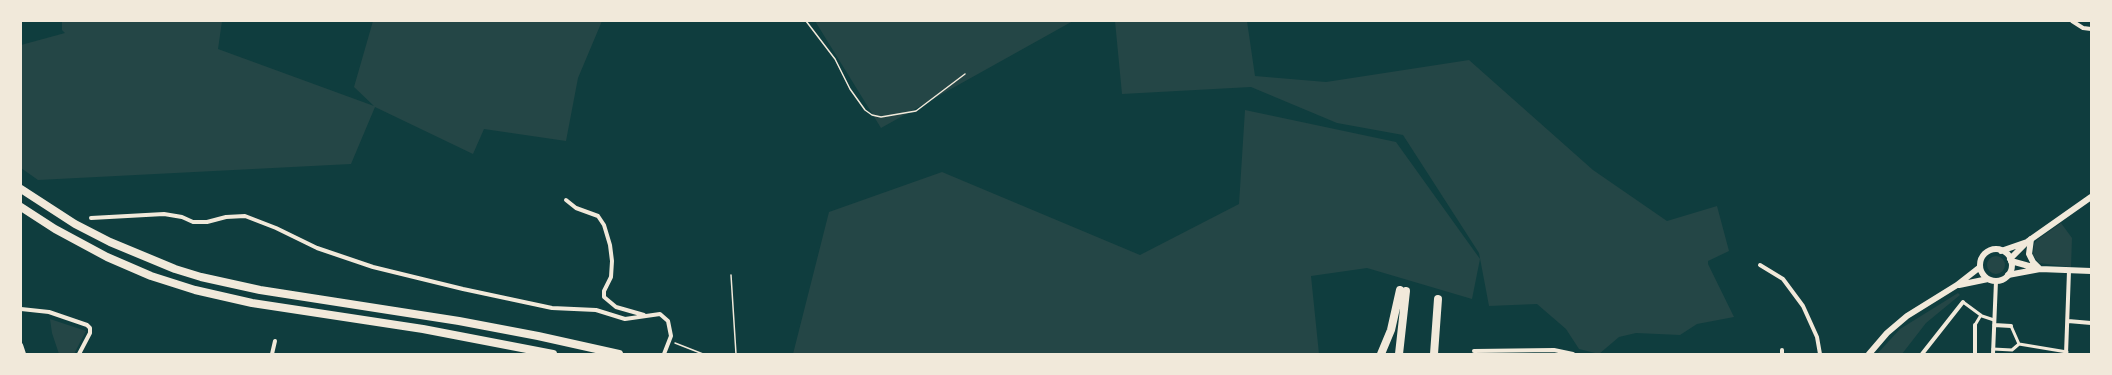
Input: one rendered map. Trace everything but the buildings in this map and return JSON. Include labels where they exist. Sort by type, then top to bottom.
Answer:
[{"type":"highway","points":[[21,190],[48,208],[110,242],[175,269],[201,277],[260,290],[459,321],[538,336],[619,354]]},
{"type":"highway","points":[[21,207],[54,229],[107,257],[151,276],[202,292],[252,303],[423,329],[553,354]]},
{"type":"highway","points":[[1381,354],[1391,330],[1403,290],[1400,354]]},
{"type":"highway","points":[[1434,354],[1438,300]]},
{"type":"main road","points":[[2008,275],[2011,260],[2029,240],[2091,197]]},
{"type":"main road","points":[[1988,280],[1981,272],[1980,267],[1980,262],[1986,253],[1991,250],[2001,250],[2029,240]]},
{"type":"main road","points":[[2029,240],[2029,254],[2033,262],[2040,269]]},
{"type":"main road","points":[[2001,250],[2011,260],[2040,269],[2091,271]]},
{"type":"main road","points":[[1868,354],[1887,333],[1907,316],[1958,285],[1980,267]]},
{"type":"main road","points":[[1958,285],[1988,280],[1996,281],[2008,275],[2040,269]]},
{"type":"street","points":[[2072,21],[2083,28],[2091,29]]},
{"type":"street","points":[[566,200],[576,208],[598,216],[604,225],[610,245],[612,261],[612,277],[604,291],[604,297],[616,307],[647,315]]},
{"type":"street","points":[[91,218],[164,214],[182,217],[193,222],[207,222],[226,216],[245,216],[276,228],[318,248],[373,267],[552,308],[585,308],[625,319],[655,314],[664,316],[671,336],[665,352]]},
{"type":"street","points":[[1760,265],[1783,278],[1803,306],[1817,337],[1820,354]]},
{"type":"street","points":[[2019,344],[2067,353],[2070,271]]},
{"type":"street","points":[[1996,281],[1993,352],[2012,350],[2019,344]]},
{"type":"street","points":[[1922,354],[1963,302],[1981,315],[1994,320]]},
{"type":"street","points":[[21,309],[49,312],[87,324],[90,328],[90,333],[79,354]]},
{"type":"street","points":[[1975,354],[1975,325],[1981,315]]},
{"type":"street","points":[[2068,321],[2091,323]]},
{"type":"street","points":[[1994,325],[2011,326],[2019,344]]},
{"type":"street","points":[[272,354],[275,341]]},
{"type":"street","points":[[21,345],[24,354]]},
{"type":"street","points":[[1474,351],[1554,350],[1573,354]]},
{"type":"path","points":[[806,21],[835,59],[850,89],[865,110],[872,115],[882,117],[916,111],[965,74]]},
{"type":"path","points":[[731,275],[736,354]]},
{"type":"path","points":[[669,342],[682,344],[703,354]]},
{"type":"shaded area","points":[[62,21],[222,21],[218,49],[374,106],[354,87],[373,21],[602,21],[578,78],[566,141],[484,129],[473,154],[375,107],[351,164],[38,180],[21,168],[21,45],[65,33],[62,30]]},
{"type":"shaded area","points":[[815,21],[1073,21],[881,128]]},
{"type":"shaded area","points":[[1115,21],[1247,21],[1255,76],[1326,82],[1469,60],[1593,170],[1667,221],[1717,206],[1729,251],[1708,261],[1708,264],[1734,317],[1697,324],[1680,335],[1636,333],[1619,337],[1599,354],[1579,349],[1566,329],[1537,304],[1489,306],[1479,253],[1403,135],[1337,123],[1251,87],[1122,94]]},
{"type":"shaded area","points":[[1245,110],[1396,142],[1480,259],[1472,299],[1367,268],[1311,276],[1319,354],[793,354],[829,212],[942,172],[1140,255],[1239,204]]},
{"type":"shaded area","points":[[2061,223],[2072,238],[2071,267],[2039,263],[2033,255],[2034,244],[2037,240]]},
{"type":"shaded area","points":[[1996,256],[2002,259],[2005,265],[2002,271],[1996,274],[1990,271],[1987,265],[1990,259]]},
{"type":"shaded area","points":[[1958,293],[1960,295],[1926,323],[1902,354],[1877,354],[1900,329]]},
{"type":"shaded area","points":[[50,319],[86,331],[74,354],[59,354],[52,333]]}]
